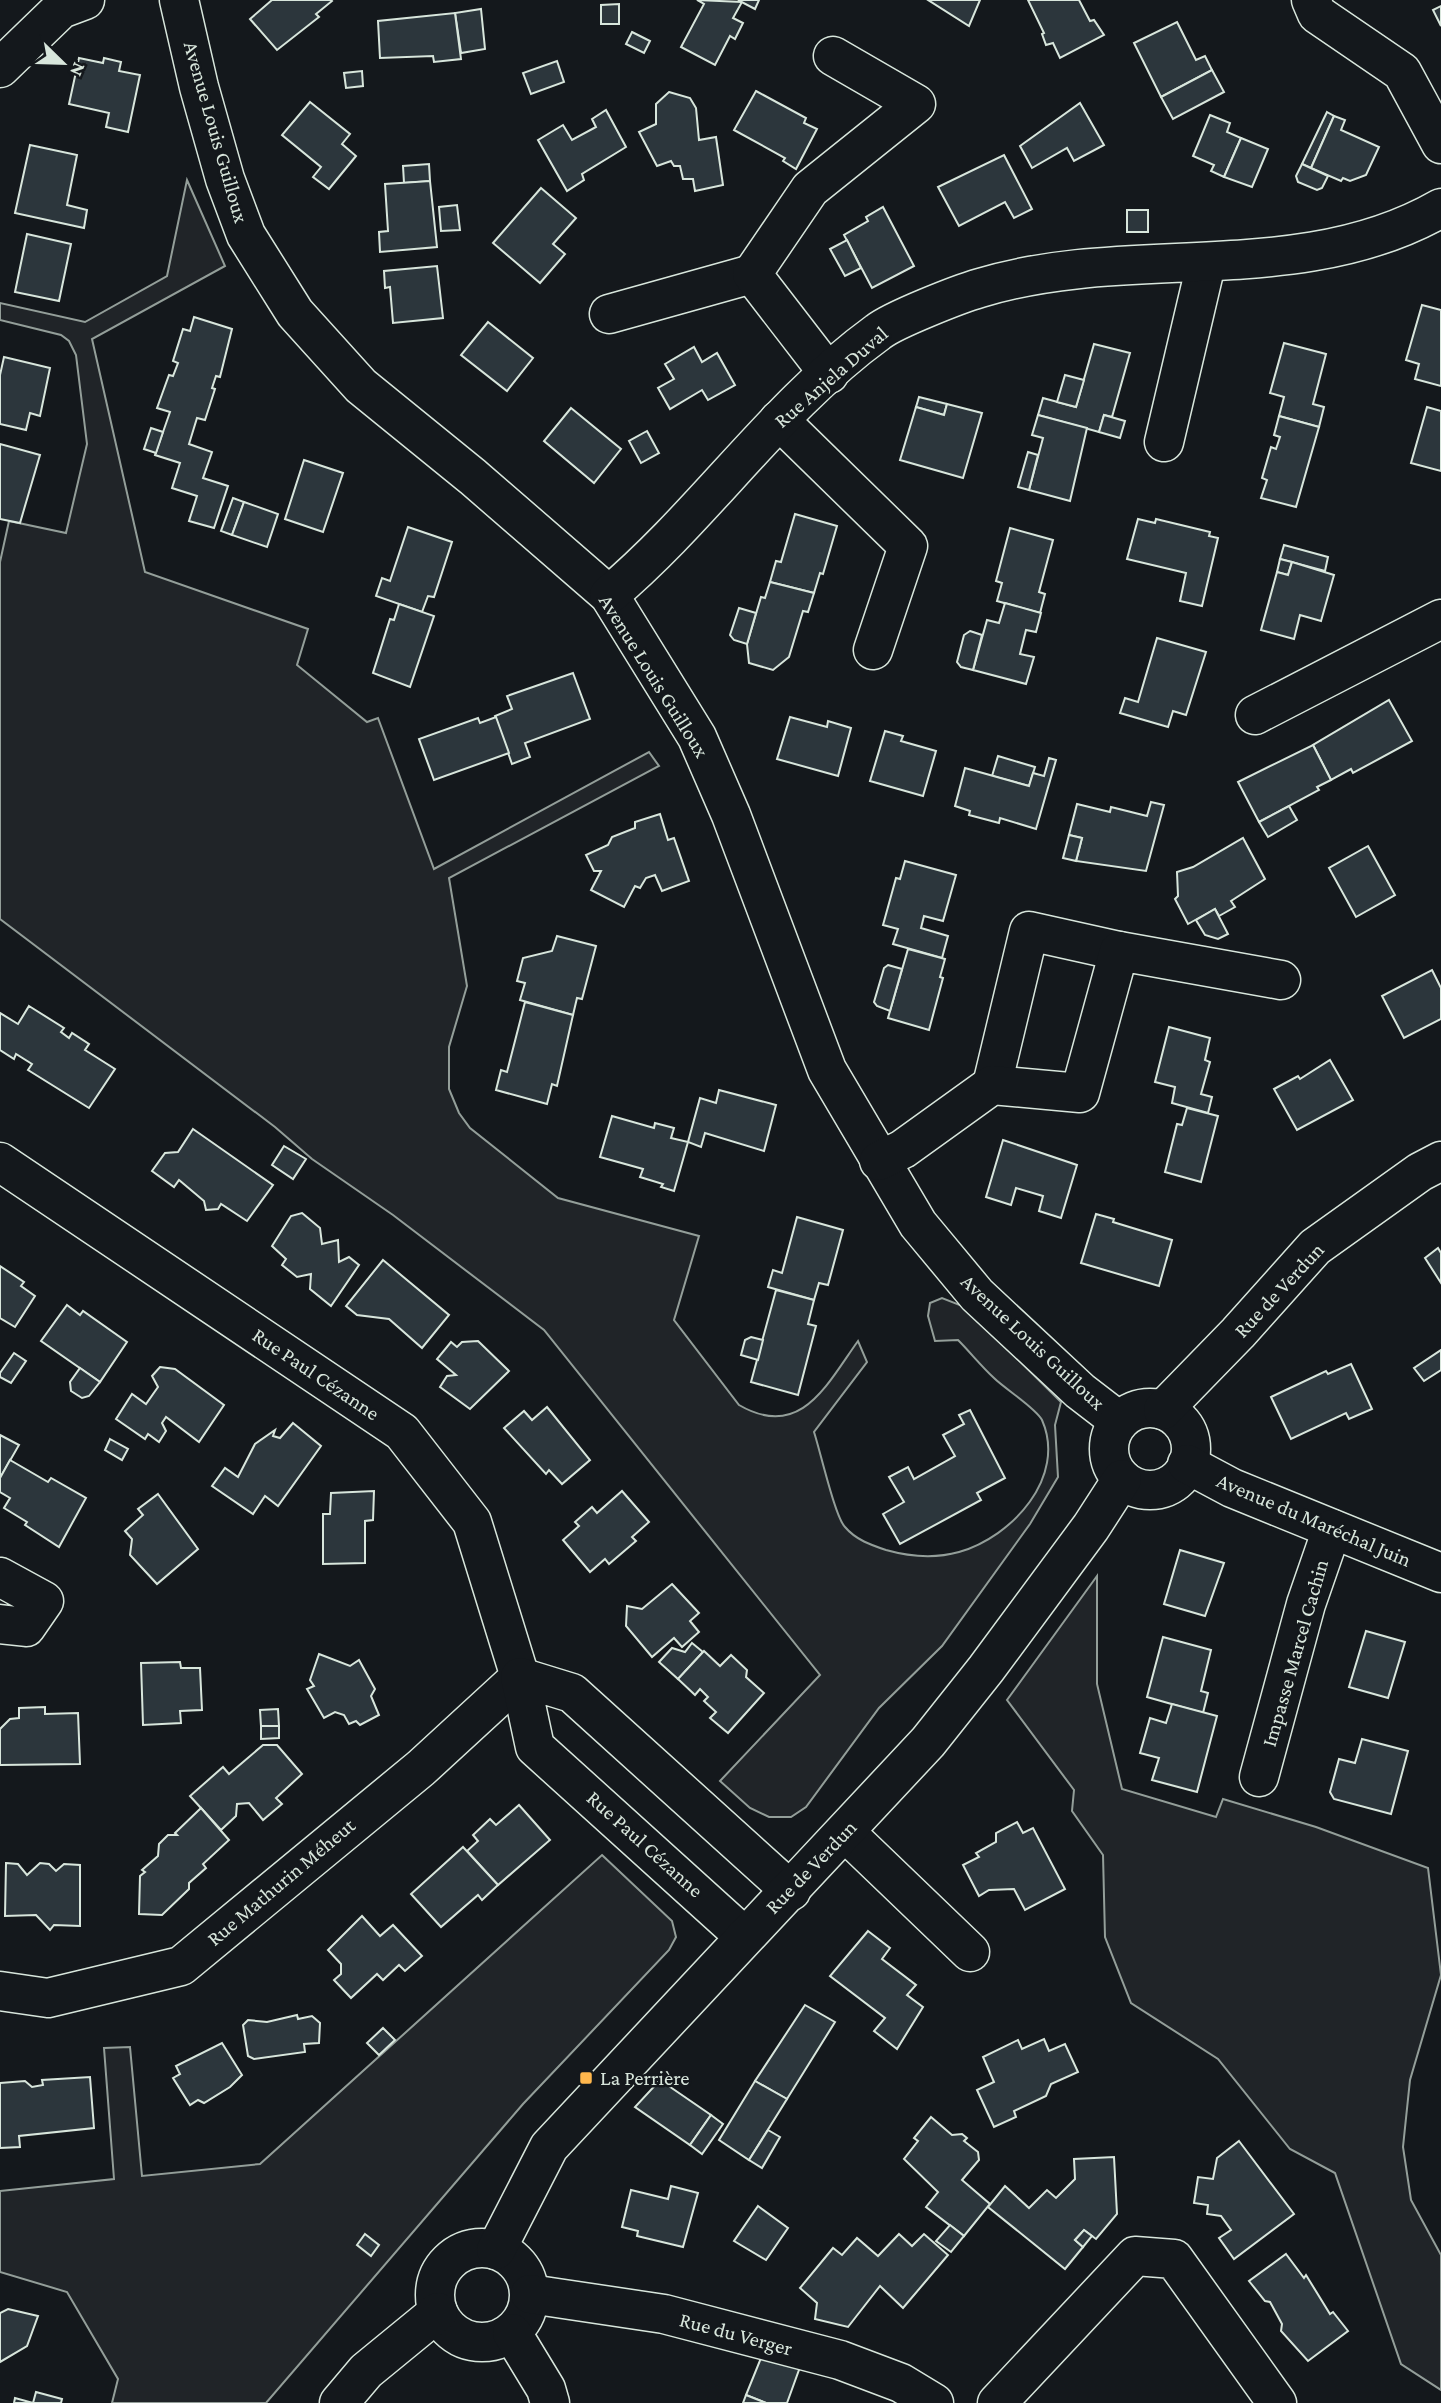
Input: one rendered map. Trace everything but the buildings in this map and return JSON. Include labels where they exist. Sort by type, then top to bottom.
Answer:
[{"type":"street","points":[[0,68],[61,9],[85,0]]},
{"type":"street","name":"Avenue Louis Guilloux","points":[[179,0],[199,87],[225,179],[246,234],[295,313],[361,386],[473,477],[609,595],[697,737],[731,815],[827,1070],[879,1161],[918,1224],[977,1295],[1080,1391],[1119,1421]]},
{"type":"street","points":[[1311,0],[1317,14],[1402,72],[1441,144]]},
{"type":"street","points":[[608,314],[752,274],[810,189],[916,104],[833,57]]},
{"type":"street","name":"Rue Anjela Duval","points":[[609,595],[779,420],[880,330],[979,288],[1074,268],[1206,264],[1335,248],[1419,221],[1441,208]]},
{"type":"street","points":[[1164,442],[1206,264]]},
{"type":"street","points":[[752,274],[829,374]]},
{"type":"street","points":[[779,420],[908,546],[873,650]]},
{"type":"street","points":[[1255,715],[1441,619]]},
{"type":"street","points":[[879,1161],[903,1150],[992,1085],[1029,930],[1119,951],[1281,980]]},
{"type":"street","points":[[992,1085],[1080,1093],[1119,951]]},
{"type":"street","name":"Rue de Verdun","points":[[1163,1410],[1238,1333],[1315,1247],[1420,1172],[1441,1161]]},
{"type":"street","name":"Rue Paul Cézanne","points":[[0,1162],[402,1432],[472,1522],[520,1676],[535,1747],[744,1936]]},
{"type":"street","points":[[1139,1409],[1163,1410],[1184,1426],[1189,1438],[1187,1464],[1181,1475],[1159,1489],[1133,1486],[1122,1479],[1109,1457],[1112,1432],[1119,1421],[1139,1409]]},
{"type":"street","name":"Avenue du Maréchal Juin","points":[[1187,1464],[1232,1488],[1441,1573]]},
{"type":"street","name":"Rue de Verdun","points":[[496,2250],[549,2147],[928,1742],[986,1669],[1091,1527],[1122,1479]]},
{"type":"street","name":"Impasse Marcel Cachin","points":[[1258,1777],[1306,1604],[1332,1529]]},
{"type":"street","points":[[0,1577],[44,1601],[26,1627],[0,1624]]},
{"type":"street","points":[[520,1676],[572,1693],[791,1891]]},
{"type":"street","name":"Rue Mathurin Méheut","points":[[0,1991],[48,1998],[181,1966],[421,1768],[520,1676]]},
{"type":"street","points":[[845,1832],[970,1952]]},
{"type":"street","points":[[482,2248],[496,2250],[520,2266],[530,2294],[525,2315],[512,2333],[484,2343],[469,2341],[445,2325],[438,2312],[435,2297],[443,2269],[467,2250],[482,2248]]},
{"type":"street","points":[[997,2403],[1135,2256],[1174,2259],[1278,2403]]},
{"type":"street","name":"Rue du Verger","points":[[530,2294],[664,2314],[839,2360],[901,2382],[934,2403]]},
{"type":"street","points":[[339,2403],[366,2371],[438,2312]]},
{"type":"street","points":[[512,2333],[546,2389],[550,2403]]},
{"type":"shaded area","points":[[187,180],[225,266],[92,339],[145,572],[308,629],[297,665],[367,722],[378,718],[434,869],[649,752],[659,766],[449,878],[467,986],[449,1047],[449,1089],[459,1113],[470,1128],[558,1198],[699,1236],[674,1320],[739,1405],[761,1414],[779,1416],[796,1412],[823,1390],[858,1341],[867,1362],[814,1432],[841,1521],[849,1532],[864,1541],[913,1556],[941,1556],[979,1544],[1015,1519],[1030,1502],[1041,1483],[1047,1463],[1048,1441],[1039,1415],[994,1378],[958,1340],[935,1341],[928,1316],[930,1303],[942,1298],[965,1307],[1061,1402],[1055,1425],[1058,1477],[1030,1524],[942,1646],[879,1708],[806,1807],[791,1817],[769,1817],[750,1808],[720,1781],[820,1675],[544,1330],[393,1215],[312,1159],[275,1127],[0,919],[0,562],[9,521],[66,533],[87,444],[76,355],[69,341],[61,335],[0,320],[0,303],[85,322],[167,276]]},
{"type":"shaded area","points":[[1097,1576],[1097,1684],[1122,1789],[1216,1817],[1223,1799],[1316,1827],[1428,1868],[1441,1975],[1410,2080],[1403,2147],[1411,2200],[1441,2255],[1441,2390],[1401,2364],[1335,2173],[1290,2149],[1218,2059],[1131,2003],[1105,1937],[1103,1855],[1072,1811],[1074,1790],[1007,1700]]},
{"type":"shaded area","points":[[602,1855],[672,1921],[676,1937],[669,1950],[523,2104],[266,2403],[112,2403],[118,2379],[67,2292],[0,2272],[0,2191],[114,2179],[104,2048],[130,2047],[142,2176],[260,2164]]},
{"type":"place","name":"La Perrière","points":[[586,2078]]}]
